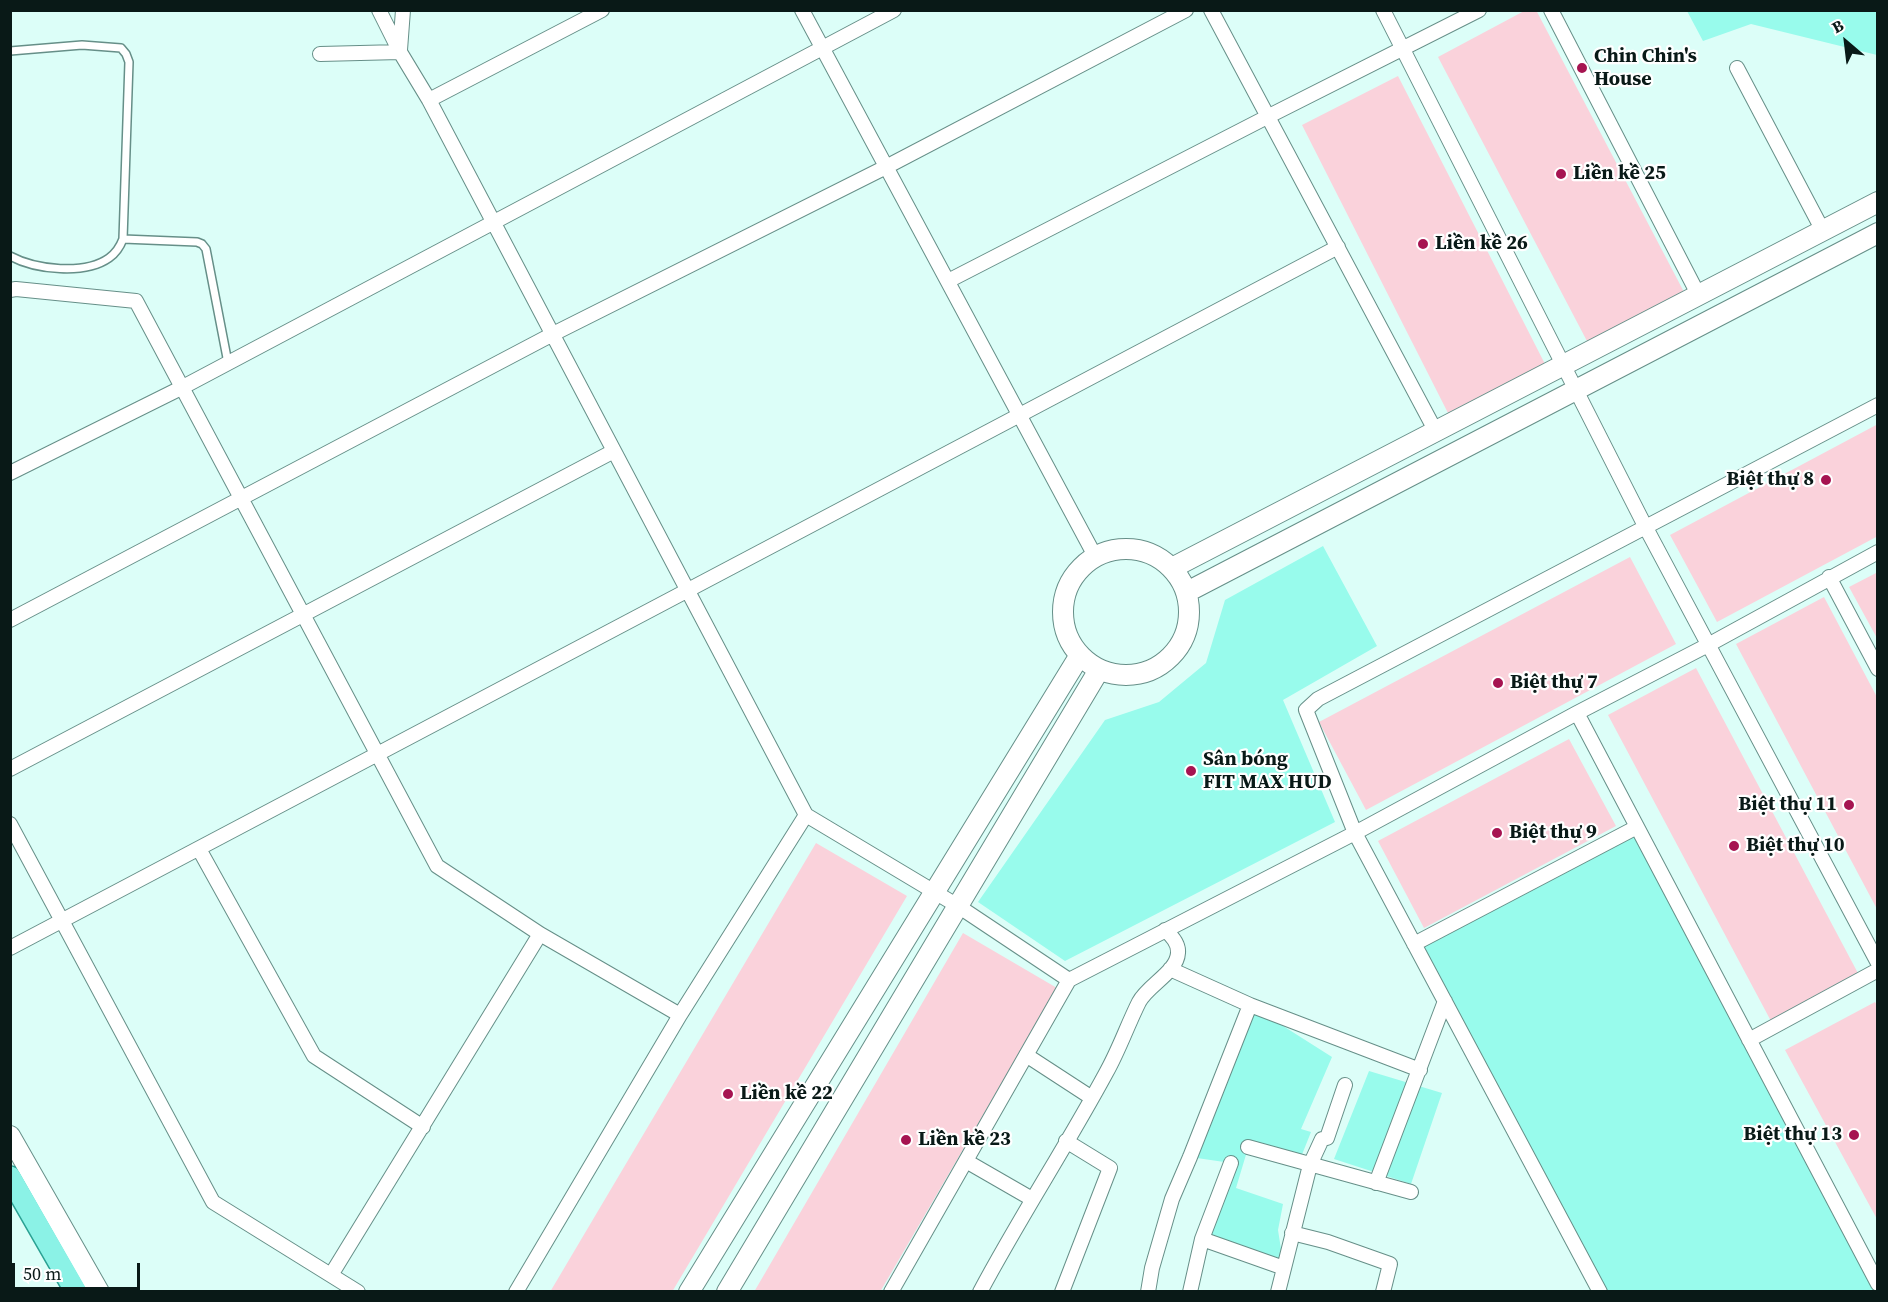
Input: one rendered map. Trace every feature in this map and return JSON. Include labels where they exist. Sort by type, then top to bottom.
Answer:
[{"type":"main road","points":[[1172,568],[1878,202]]},
{"type":"main road","points":[[1187,592],[1878,233]]},
{"type":"main road","points":[[1132,548],[1150,552],[1166,562],[1179,575],[1187,592],[1190,611],[1187,629],[1180,646],[1167,660],[1152,670],[1135,675],[1117,675],[1100,670],[1080,655],[1070,643],[1063,624],[1062,604],[1068,585],[1079,568],[1095,556],[1113,549],[1132,548]]},
{"type":"main road","points":[[689,1292],[1080,655]]},
{"type":"main road","points":[[727,1292],[1100,670]]},
{"type":"main road","points":[[10,1136],[99,1292]]},
{"type":"main road","points":[[10,1177],[76,1292]]},
{"type":"street","points":[[378,10],[429,100],[806,815],[936,892],[1069,980]]},
{"type":"street","points":[[400,52],[403,10]]},
{"type":"street","points":[[429,100],[602,10]]},
{"type":"street","points":[[802,10],[1095,556]]},
{"type":"street","points":[[10,473],[181,388],[894,10]]},
{"type":"street","points":[[10,620],[553,334],[886,167],[1186,10]]},
{"type":"street","points":[[1211,10],[1435,430]]},
{"type":"street","points":[[1383,10],[1645,526],[1878,963]]},
{"type":"street","points":[[948,281],[1479,10]]},
{"type":"street","points":[[1551,10],[1699,296]]},
{"type":"street","points":[[320,54],[400,52]]},
{"type":"street","points":[[1737,68],[1822,231]]},
{"type":"street","points":[[10,948],[1338,247]]},
{"type":"street","points":[[10,290],[136,301],[438,866],[540,934],[680,1015]]},
{"type":"street","points":[[1600,1292],[1355,833],[1306,710],[1318,699],[1878,405]]},
{"type":"street","points":[[10,769],[614,451]]},
{"type":"street","points":[[891,1292],[1069,980],[1355,833],[1878,552]]},
{"type":"street","points":[[1829,577],[1878,669]]},
{"type":"street","points":[[1577,713],[1878,1284]]},
{"type":"street","points":[[516,1292],[680,1015],[806,815]]},
{"type":"street","points":[[10,824],[213,1202],[358,1292]]},
{"type":"street","points":[[1414,944],[1637,827]]},
{"type":"street","points":[[199,849],[314,1056],[423,1127]]},
{"type":"street","points":[[980,1292],[1118,1051],[1140,1001],[1147,990],[1174,966],[1178,954],[1177,945],[1166,930]]},
{"type":"street","points":[[331,1275],[540,934]]},
{"type":"street","points":[[1170,969],[1250,1005],[1419,1070]]},
{"type":"street","points":[[1749,1040],[1878,970]]},
{"type":"street","points":[[1376,1183],[1445,1001]]},
{"type":"street","points":[[1148,1292],[1152,1268],[1172,1199],[1250,1005]]},
{"type":"street","points":[[1026,1055],[1092,1098]]},
{"type":"street","points":[[1278,1292],[1310,1165],[1322,1139],[1327,1138],[1345,1085]]},
{"type":"street","points":[[1062,1292],[1110,1168],[1066,1141]]},
{"type":"street","points":[[1248,1148],[1411,1192]]},
{"type":"street","points":[[966,1161],[1032,1199]]},
{"type":"street","points":[[1190,1292],[1202,1239],[1231,1163]]},
{"type":"street","points":[[1292,1233],[1328,1242],[1390,1264],[1383,1292]]},
{"type":"street","points":[[1202,1239],[1284,1268]]},
{"type":"lane","points":[[10,51],[82,45],[121,48],[129,62],[123,239],[118,250],[109,258],[87,267],[52,269],[10,256]]},
{"type":"lane","points":[[123,239],[202,243],[206,249],[228,363]]},
{"type":"green space","points":[[1687,11],[1877,11],[1877,55],[1751,24],[1703,41]]},
{"type":"green space","name":"Sân bóng FIT MAX HUD","points":[[1323,546],[1377,646],[1283,700],[1335,822],[1065,961],[978,902],[1105,720],[1159,702],[1206,663],[1225,600]]},
{"type":"green space","points":[[1637,827],[1877,1290],[1874,1292],[1600,1291],[1414,944]]},
{"type":"green space","points":[[1250,1005],[1332,1057],[1301,1129],[1311,1132],[1299,1162],[1248,1148],[1236,1188],[1283,1204],[1278,1230],[1284,1268],[1202,1239],[1231,1163],[1190,1157]]},
{"type":"green space","points":[[1369,1071],[1442,1093],[1411,1184],[1334,1159]]},
{"type":"building","name":"Liền kề 25","points":[[1526,10],[1536,10],[1684,292],[1588,343],[1438,57]]},
{"type":"building","name":"Liền kề 26","points":[[1398,76],[1545,364],[1448,413],[1302,125]]},
{"type":"building","name":"Biệt thự 8","points":[[1878,424],[1878,536],[1717,622],[1670,535]]},
{"type":"building","name":"Biệt thự 7","points":[[1630,557],[1676,644],[1366,810],[1319,722]]},
{"type":"building","points":[[1878,572],[1878,640],[1849,587]]},
{"type":"building","name":"Biệt thự 11","points":[[1824,597],[1878,699],[1878,911],[1736,644]]},
{"type":"building","name":"Biệt thự 10","points":[[1696,668],[1860,977],[1772,1023],[1608,715]]},
{"type":"building","name":"Biệt thự 9","points":[[1569,739],[1616,826],[1424,928],[1378,841]]},
{"type":"building","name":"Liền kề 22","points":[[816,843],[907,896],[672,1292],[550,1292]]},
{"type":"building","name":"Liền kề 23","points":[[963,933],[1057,988],[880,1292],[754,1292]]},
{"type":"building","name":"Biệt thự 13","points":[[1875,1002],[1878,1007],[1878,1221],[1785,1050]]},
{"type":"place","name":"Chin Chin's House","points":[[1582,68]]},
{"type":"place","name":"Liền kề 25","points":[[1561,174]]},
{"type":"place","name":"Liền kề 26","points":[[1423,244]]},
{"type":"place","name":"Biệt thự 8","points":[[1826,480]]},
{"type":"place","name":"Biệt thự 7","points":[[1498,683]]},
{"type":"place","name":"Sân bóng FIT MAX HUD","points":[[1191,771]]},
{"type":"place","name":"Biệt thự 11","points":[[1849,805]]},
{"type":"place","name":"Biệt thự 9","points":[[1497,833]]},
{"type":"place","name":"Biệt thự 10","points":[[1734,846]]},
{"type":"place","name":"Liền kề 22","points":[[728,1094]]},
{"type":"place","name":"Biệt thự 13","points":[[1854,1135]]},
{"type":"place","name":"Liền kề 23","points":[[906,1140]]}]
